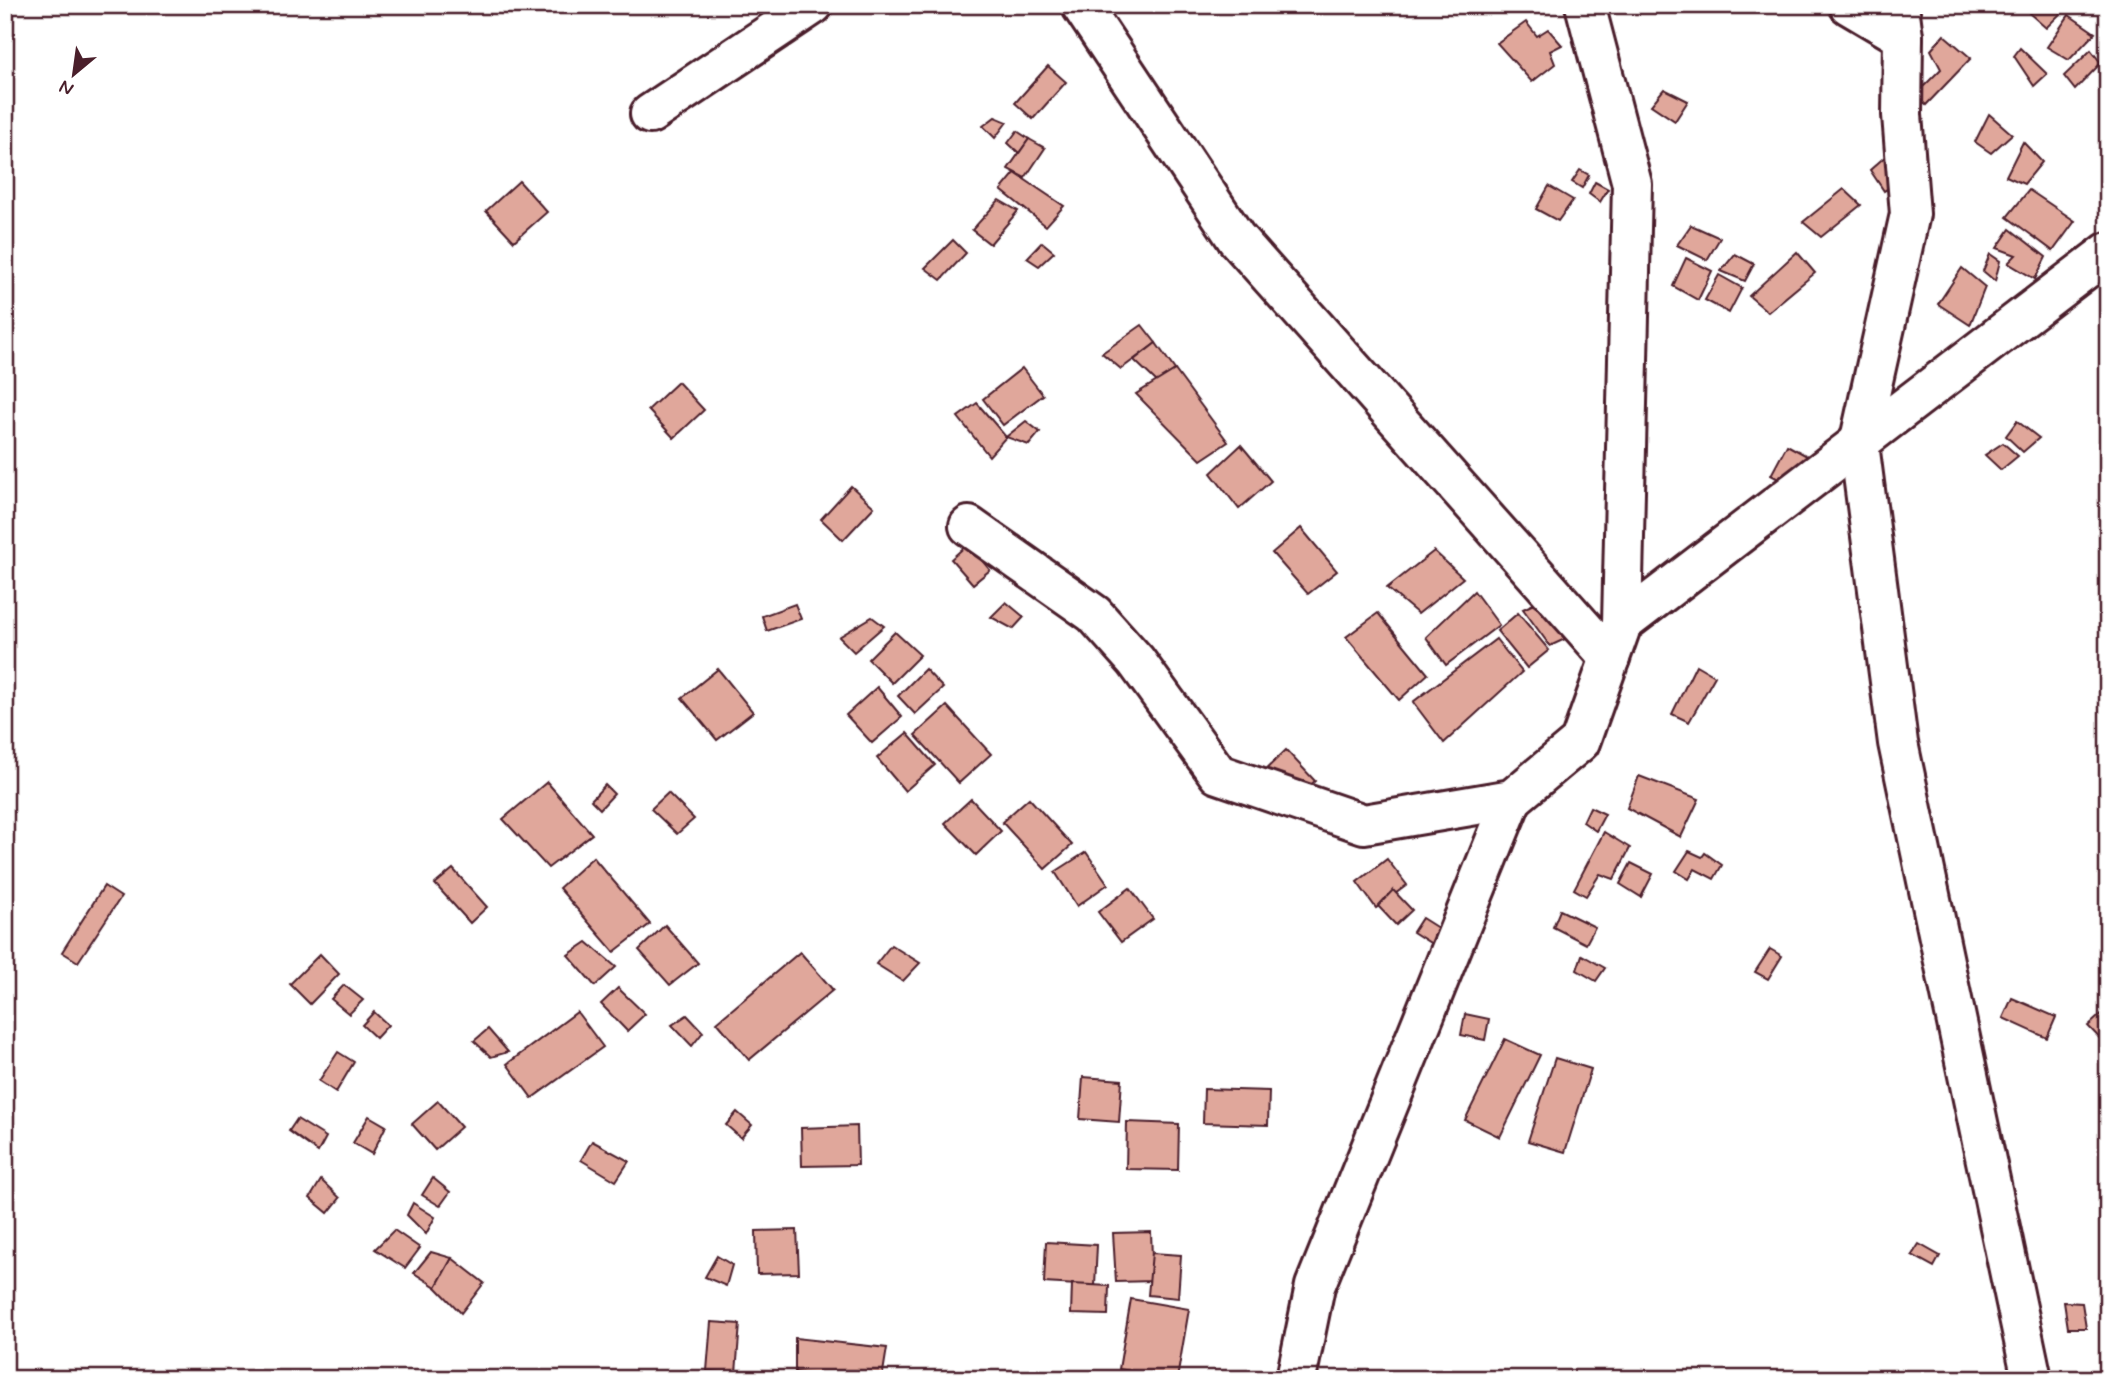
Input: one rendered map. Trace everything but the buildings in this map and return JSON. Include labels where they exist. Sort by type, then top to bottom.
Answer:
[{"type":"street","points":[[650,114],[813,5]]},
{"type":"street","points":[[1081,5],[1236,238],[1616,641]]},
{"type":"street","points":[[1296,1379],[1315,1286],[1512,799],[1580,742],[1616,641],[1632,184],[1586,5]]},
{"type":"street","points":[[1849,5],[1901,21],[1902,115],[1910,214],[1858,444],[1898,743],[2032,1379]]},
{"type":"street","points":[[1616,641],[1858,444],[2108,252]]},
{"type":"street","points":[[969,526],[1094,614],[1136,661],[1218,774],[1364,824],[1512,799]]}]
